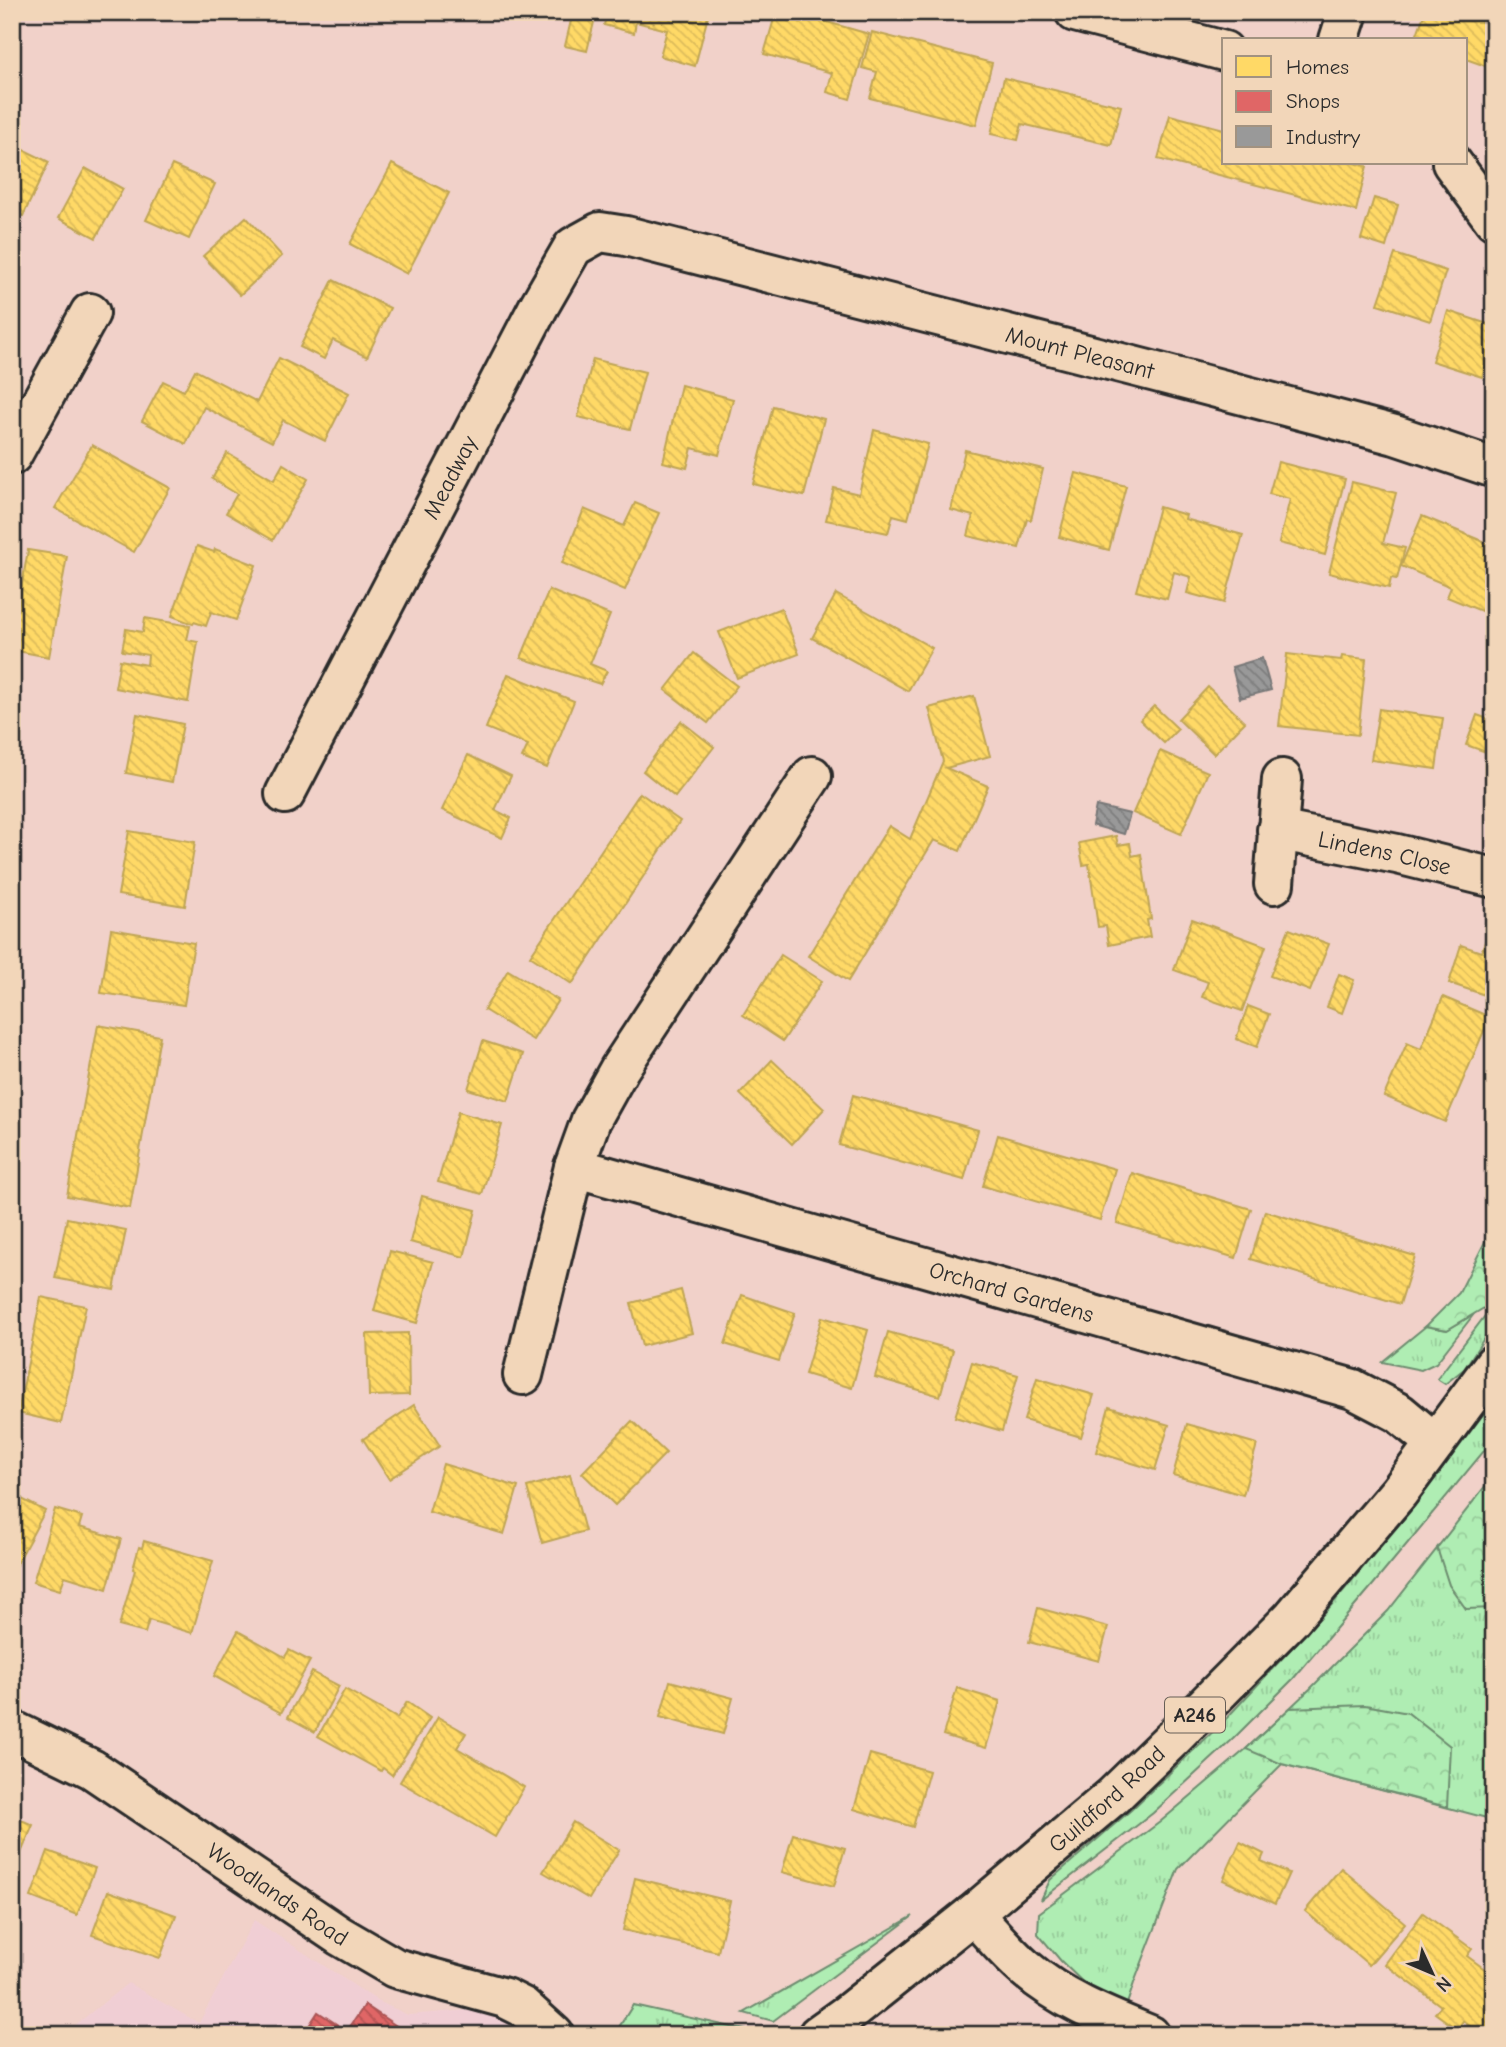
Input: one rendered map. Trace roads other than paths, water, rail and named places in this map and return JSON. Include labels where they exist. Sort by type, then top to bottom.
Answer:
[{"type":"street","points":[[1075,12],[1222,50]]},
{"type":"street","points":[[1340,38],[1348,12]]},
{"type":"street","points":[[1453,164],[1494,220]]},
{"type":"street","name":"Meadway","points":[[285,794],[539,306],[573,247],[600,232],[664,247]]},
{"type":"street","name":"Mount Pleasant","points":[[664,247],[1143,368],[1382,432],[1494,468]]},
{"type":"street","points":[[12,455],[90,313]]},
{"type":"street","points":[[523,1375],[574,1167],[591,1120],[620,1068],[812,776]]},
{"type":"street","points":[[1274,884],[1282,779]]},
{"type":"street","name":"Lindens Close","points":[[1277,830],[1494,878]]},
{"type":"street","name":"Orchard Gardens","points":[[574,1167],[1353,1389],[1399,1413],[1435,1443]]},
{"type":"street","name":"Guildford Road","points":[[818,2035],[973,1914],[1113,1796],[1291,1619],[1399,1492],[1494,1364]]},
{"type":"street","name":"Woodlands Road","points":[[12,1730],[92,1769],[340,1936],[395,1968],[505,1998],[523,2007],[554,2035]]},
{"type":"street","points":[[973,1914],[1024,1968],[1057,1993],[1105,2017],[1150,2035]]}]
